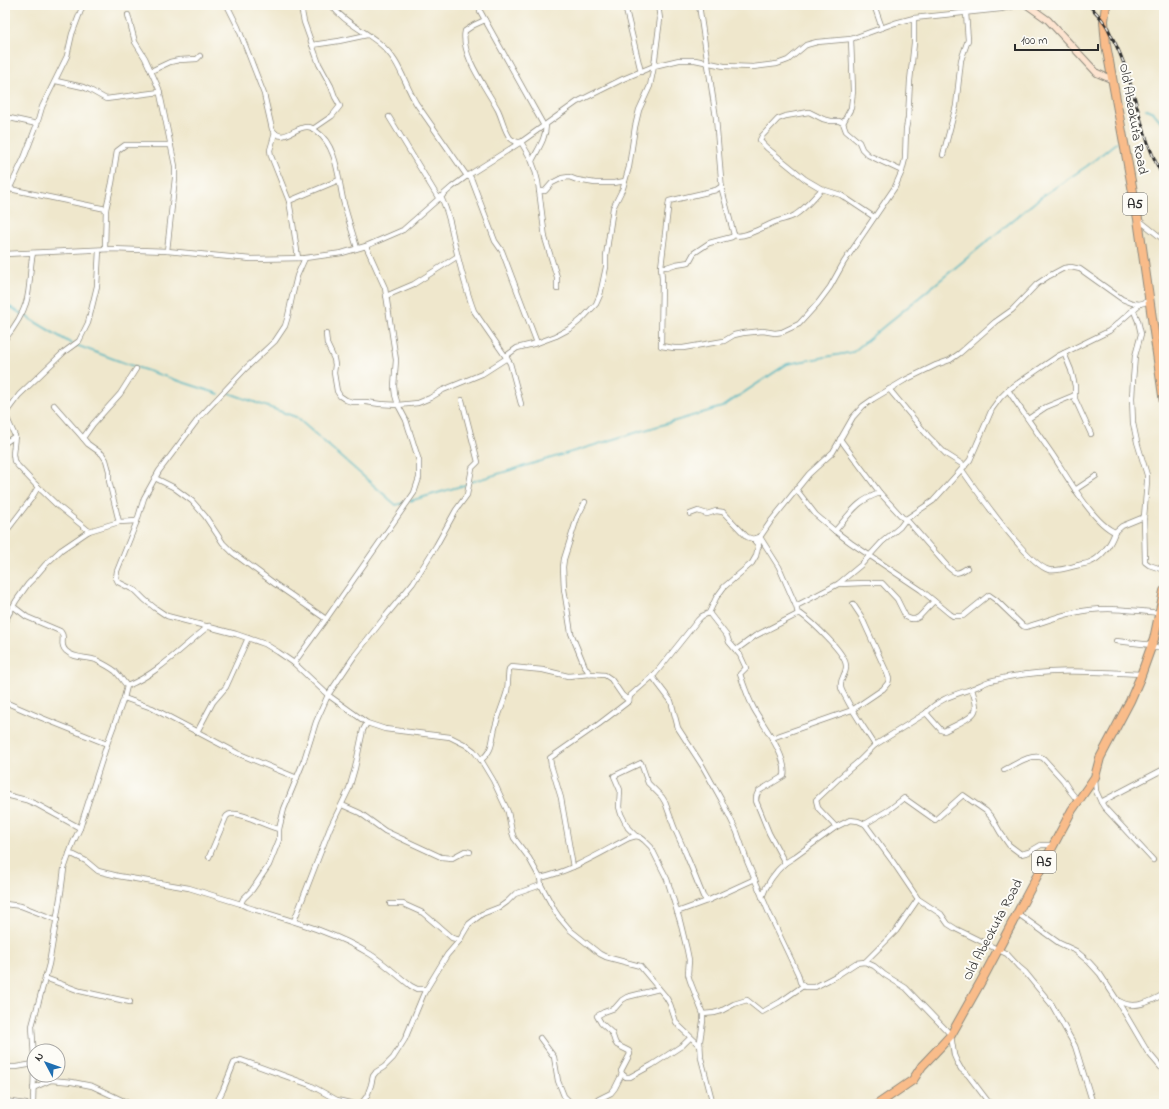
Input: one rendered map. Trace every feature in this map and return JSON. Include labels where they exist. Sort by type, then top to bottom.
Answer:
[{"type":"highway","name":"Old Abeokuta Road","points":[[1106,5],[1104,21],[1106,45],[1138,219],[1164,403]]},
{"type":"highway","name":"Old Abeokuta Road","points":[[878,1104],[913,1080],[922,1066],[933,1056],[950,1035],[998,949],[1072,810],[1094,777],[1100,758],[1130,701],[1142,674],[1160,613],[1164,591]]},
{"type":"main road","points":[[1027,5],[1048,20],[1097,73],[1113,80]]},
{"type":"street","points":[[5,198],[7,188],[24,158],[42,107],[67,56],[72,34],[84,5]]},
{"type":"street","points":[[227,5],[238,27],[264,94],[272,129],[279,135],[286,135],[302,127],[308,127],[313,129],[325,139],[332,152],[344,205],[357,248]]},
{"type":"street","points":[[298,5],[302,12],[304,22],[319,64],[340,104],[332,116],[313,129]]},
{"type":"street","points":[[331,5],[346,21],[380,44],[394,60],[400,69],[416,103],[467,176],[471,178],[495,241],[502,251],[537,343]]},
{"type":"street","points":[[480,5],[480,11],[545,125],[546,131],[540,148],[532,161]]},
{"type":"street","points":[[624,5],[641,72]]},
{"type":"street","points":[[326,334],[327,344],[334,359],[334,373],[337,390],[340,396],[352,402],[398,405],[418,403],[443,390],[482,374],[517,348],[556,336],[571,328],[582,318],[596,304],[600,295],[606,267],[606,256],[613,208],[623,188],[639,110],[650,86],[654,66],[660,18],[658,5]]},
{"type":"street","points":[[699,5],[716,118],[722,186],[728,218],[734,235]]},
{"type":"street","points":[[874,5],[882,28]]},
{"type":"street","points":[[5,254],[99,250],[167,251],[251,260],[305,258],[342,253],[366,246],[403,230],[467,176],[521,142],[578,102],[623,79],[654,66],[679,60],[695,60],[724,66],[753,67],[777,64],[788,60],[806,45],[817,42],[851,39],[895,23],[914,18],[1001,9],[1018,5]]},
{"type":"street","points":[[943,154],[956,106],[961,60],[968,40],[966,13]]},
{"type":"street","points":[[128,15],[135,42],[151,71],[160,92],[175,166],[167,251]]},
{"type":"street","points":[[722,186],[716,190],[669,201],[661,267],[661,346],[683,348],[724,341],[734,335],[743,333],[782,332],[799,324],[818,303],[895,187],[902,171],[914,43],[914,18]]},
{"type":"street","points":[[485,20],[465,31],[464,36],[466,49],[479,79],[498,110],[510,138],[516,142],[521,142]]},
{"type":"street","points":[[312,45],[339,42],[367,35]]},
{"type":"street","points":[[843,123],[851,108],[853,91],[851,39]]},
{"type":"street","points":[[151,71],[170,62],[197,59],[200,56]]},
{"type":"street","points":[[56,80],[83,87],[106,99],[160,92]]},
{"type":"street","points":[[843,123],[823,119],[809,112],[786,116],[778,119],[760,140],[767,148],[805,178],[822,189],[841,196],[874,217]]},
{"type":"street","points":[[389,117],[447,209],[458,256],[474,311],[510,363],[521,404]]},
{"type":"street","points":[[5,118],[37,124]]},
{"type":"street","points":[[843,123],[846,130],[859,142],[862,149],[868,155],[902,171]]},
{"type":"street","points":[[275,133],[270,150],[271,156],[289,201],[298,258]]},
{"type":"street","points":[[521,142],[532,161],[535,170],[545,238],[557,277],[557,289]]},
{"type":"street","points":[[105,250],[106,209],[117,151],[125,145],[171,145]]},
{"type":"street","points":[[539,192],[545,190],[552,183],[562,178],[569,177],[576,180],[596,183],[614,184],[625,181]]},
{"type":"street","points":[[289,201],[339,180]]},
{"type":"street","points":[[7,188],[106,209]]},
{"type":"street","points":[[661,267],[689,262],[694,253],[709,243],[732,237],[734,235],[743,235],[776,221],[791,218],[822,189]]},
{"type":"street","points":[[1138,219],[1164,240]]},
{"type":"street","points":[[294,663],[326,620],[414,493],[419,478],[419,461],[406,420],[398,405],[394,386],[396,360],[386,296],[382,282],[366,246]]},
{"type":"street","points":[[89,531],[58,506],[21,470],[14,461],[13,454],[15,436],[5,414],[19,395],[64,352],[79,341],[88,323],[97,286],[99,250]]},
{"type":"street","points":[[5,339],[25,305],[33,254]]},
{"type":"street","points":[[386,296],[414,284],[458,256]]},
{"type":"street","points":[[305,258],[298,276],[285,326],[275,341],[250,364],[199,418],[159,471],[144,498],[137,521],[117,571],[116,578],[118,582],[136,591],[145,600],[167,616],[209,626],[265,644],[294,663],[328,695],[366,723],[385,729],[450,737],[466,745],[481,760],[493,780],[503,799],[510,819],[514,838],[529,858],[555,911],[570,930],[600,954],[640,966],[670,1004],[676,1022],[690,1038],[700,1046]]},
{"type":"street","points":[[573,867],[561,798],[550,758],[629,701],[630,696],[652,676],[698,620],[702,616],[709,613],[716,598],[724,587],[752,562],[756,556],[760,537],[771,521],[809,474],[833,452],[853,417],[863,406],[925,370],[950,360],[995,322],[1012,310],[1037,284],[1064,268],[1071,267],[1080,269],[1122,299],[1132,304],[1140,304]]},
{"type":"street","points":[[796,606],[838,584],[861,565],[882,542],[900,527],[906,519],[933,500],[970,460],[992,409],[1008,390],[1064,353],[1109,331],[1133,309],[1140,304],[1149,301]]},
{"type":"street","points":[[1133,309],[1141,334],[1135,356],[1132,398],[1133,423],[1147,475],[1144,517],[1145,562],[1149,565],[1164,570]]},
{"type":"street","points":[[1064,353],[1071,370],[1075,386],[1075,399],[1091,434]]},
{"type":"street","points":[[83,438],[97,419],[120,394],[136,369]]},
{"type":"street","points":[[889,390],[928,436],[963,468],[990,509],[1020,546],[1041,566],[1049,570],[1089,563],[1099,556],[1111,543],[1115,532],[1122,526],[1144,517]]},
{"type":"street","points":[[1008,390],[1082,500],[1109,530],[1115,532]]},
{"type":"street","points":[[1028,419],[1046,407],[1075,395]]},
{"type":"street","points":[[241,904],[243,899],[252,890],[269,865],[279,840],[284,809],[316,722],[328,695],[355,655],[413,583],[456,510],[467,495],[472,468],[478,462],[462,400]]},
{"type":"street","points":[[54,405],[88,444],[102,454],[106,460],[109,471],[109,481],[119,522]]},
{"type":"street","points":[[5,443],[15,436]]},
{"type":"street","points":[[840,439],[880,493],[903,518],[906,519],[951,570],[955,573],[959,573],[967,568]]},
{"type":"street","points":[[1075,490],[1096,476]]},
{"type":"street","points":[[155,478],[173,487],[192,501],[205,516],[223,543],[233,553],[262,576],[326,620]]},
{"type":"street","points":[[5,533],[31,499],[38,487]]},
{"type":"street","points":[[796,489],[816,515],[835,531],[922,590],[953,616],[962,616],[987,596],[991,595],[1023,626],[1026,627],[1087,610],[1109,608],[1160,613]]},
{"type":"street","points":[[835,531],[860,502],[870,496],[880,493]]},
{"type":"street","points":[[585,502],[577,518],[564,559],[563,567],[564,589],[571,633],[584,667],[590,674]]},
{"type":"street","points":[[690,514],[698,511],[707,514],[716,511],[723,512],[747,537],[753,539],[759,546]]},
{"type":"street","points":[[5,621],[16,601],[28,584],[52,557],[89,531],[119,522],[137,521]]},
{"type":"street","points":[[753,539],[760,537]]},
{"type":"street","points":[[760,537],[779,567],[798,614]]},
{"type":"street","points":[[838,584],[882,584],[897,599],[906,617],[911,619],[919,617],[934,601]]},
{"type":"street","points":[[772,738],[852,710],[884,689],[888,683],[889,679],[887,673],[861,616],[852,604]]},
{"type":"street","points":[[14,607],[27,617],[60,631],[63,637],[62,646],[66,652],[95,660],[114,670],[127,686]]},
{"type":"street","points":[[709,613],[744,661],[746,668],[740,674],[748,697],[779,751],[783,764],[785,772],[784,776],[759,791],[756,794],[756,801],[769,833],[785,864]]},
{"type":"street","points":[[736,650],[755,636],[798,614],[804,616],[833,643],[841,654],[847,665],[846,671],[840,682],[841,687],[852,710],[875,745]]},
{"type":"street","points":[[127,686],[140,680],[170,660],[209,626]]},
{"type":"street","points":[[197,732],[214,702],[226,687],[248,638]]},
{"type":"street","points":[[1116,641],[1164,648]]},
{"type":"street","points":[[481,760],[487,756],[494,738],[495,725],[507,691],[508,669],[512,667],[543,670],[568,676],[590,674],[605,675],[608,676],[622,695],[629,701]]},
{"type":"street","points":[[836,827],[818,808],[816,800],[875,745],[926,713],[931,706],[943,699],[972,689],[989,681],[1015,676],[1098,671],[1142,674]]},
{"type":"street","points":[[652,676],[671,701],[678,728],[702,765],[721,799],[737,832],[747,862],[769,913],[803,986]]},
{"type":"street","points":[[33,1043],[32,1026],[46,978],[57,920],[64,869],[80,828],[127,686]]},
{"type":"street","points":[[926,713],[941,730],[944,731],[973,714],[975,711],[976,708],[972,689]]},
{"type":"street","points":[[124,698],[152,708],[237,753],[296,778]]},
{"type":"street","points":[[5,702],[107,744]]},
{"type":"street","points":[[294,921],[330,828],[349,789],[366,723]]},
{"type":"street","points":[[1004,770],[1029,758],[1038,756],[1043,758],[1063,780],[1078,801]]},
{"type":"street","points":[[707,901],[703,896],[665,802],[648,783],[641,763],[614,776],[620,790],[619,807],[621,814],[628,828],[651,847],[667,879],[677,912],[689,960],[688,974],[703,1014],[700,1046],[701,1058],[713,1104]]},
{"type":"street","points":[[1101,802],[1164,769]]},
{"type":"street","points":[[1094,777],[1096,791],[1104,807],[1153,860]]},
{"type":"street","points":[[5,794],[38,805],[80,828]]},
{"type":"street","points":[[865,824],[890,809],[904,798],[935,820],[963,795],[986,811],[1009,845],[1021,854],[1029,852],[1041,845],[1053,845]]},
{"type":"street","points":[[342,806],[360,814],[385,831],[441,857],[452,858],[465,851],[470,852]]},
{"type":"street","points":[[209,857],[226,816],[229,814],[233,813],[253,819],[271,828],[280,830]]},
{"type":"street","points":[[762,897],[765,888],[775,873],[836,827],[850,820],[865,824],[918,899],[941,914],[948,924],[956,929],[1007,954],[1025,972],[1052,1006],[1075,1046],[1093,1104]]},
{"type":"street","points":[[540,878],[554,875],[573,867],[629,838],[636,836]]},
{"type":"street","points":[[69,854],[86,861],[98,871],[118,876],[189,888],[294,921],[334,936],[371,955],[411,986],[417,989],[427,989]]},
{"type":"street","points":[[677,912],[707,901],[755,879]]},
{"type":"street","points":[[361,1104],[368,1096],[373,1076],[392,1058],[405,1039],[427,989],[447,955],[460,940],[469,924],[476,917],[500,907],[515,894],[541,885]]},
{"type":"street","points":[[865,962],[896,931],[918,899]]},
{"type":"street","points":[[5,904],[21,906],[57,920]]},
{"type":"street","points":[[390,904],[403,904],[423,913],[452,938],[460,940]]},
{"type":"street","points":[[1017,913],[1060,943],[1076,951],[1089,962],[1100,974],[1147,1051],[1164,1072]]},
{"type":"street","points":[[703,1014],[721,1011],[734,1004],[747,1000],[762,1012],[803,986],[815,987],[856,963],[865,962],[874,966],[889,978],[906,988],[950,1035],[954,1055],[961,1069],[968,1075],[990,1104]]},
{"type":"street","points":[[46,978],[80,991],[130,1002]]},
{"type":"street","points":[[592,1104],[611,1093],[615,1088],[622,1074],[621,1071],[630,1054],[629,1050],[617,1045],[612,1034],[600,1023],[597,1016],[615,1008],[627,997],[659,989]]},
{"type":"street","points":[[1117,1000],[1124,1004],[1143,1004],[1155,1000],[1164,994]]},
{"type":"street","points":[[540,1038],[554,1057],[558,1081],[564,1096],[572,1104]]},
{"type":"street","points":[[622,1074],[626,1077],[630,1077],[652,1066],[683,1045],[690,1038]]},
{"type":"street","points":[[216,1104],[224,1090],[234,1063],[241,1060],[310,1085],[337,1100],[354,1104]]},
{"type":"street","points":[[5,1067],[26,1066]]},
{"type":"street","points":[[33,1088],[51,1080],[72,1082],[92,1086],[128,1103],[134,1104]]},
{"type":"street","points":[[33,1083],[33,1104]]},
{"type":"street","points":[[5,1101],[26,1104]]},
{"type":"waterway","points":[[1146,109],[1153,112],[1164,125]]},
{"type":"waterway","points":[[471,482],[722,407],[787,364],[853,352],[1041,197],[1087,166],[1117,142]]},
{"type":"waterway","points":[[5,304],[72,344]]},
{"type":"waterway","points":[[76,345],[130,365],[219,394]]},
{"type":"waterway","points":[[229,393],[296,417],[396,505],[406,502]]},
{"type":"waterway","points":[[410,501],[468,484]]},
{"type":"railway","points":[[1089,5],[1106,24],[1120,54],[1127,71],[1148,144],[1164,178]]}]
